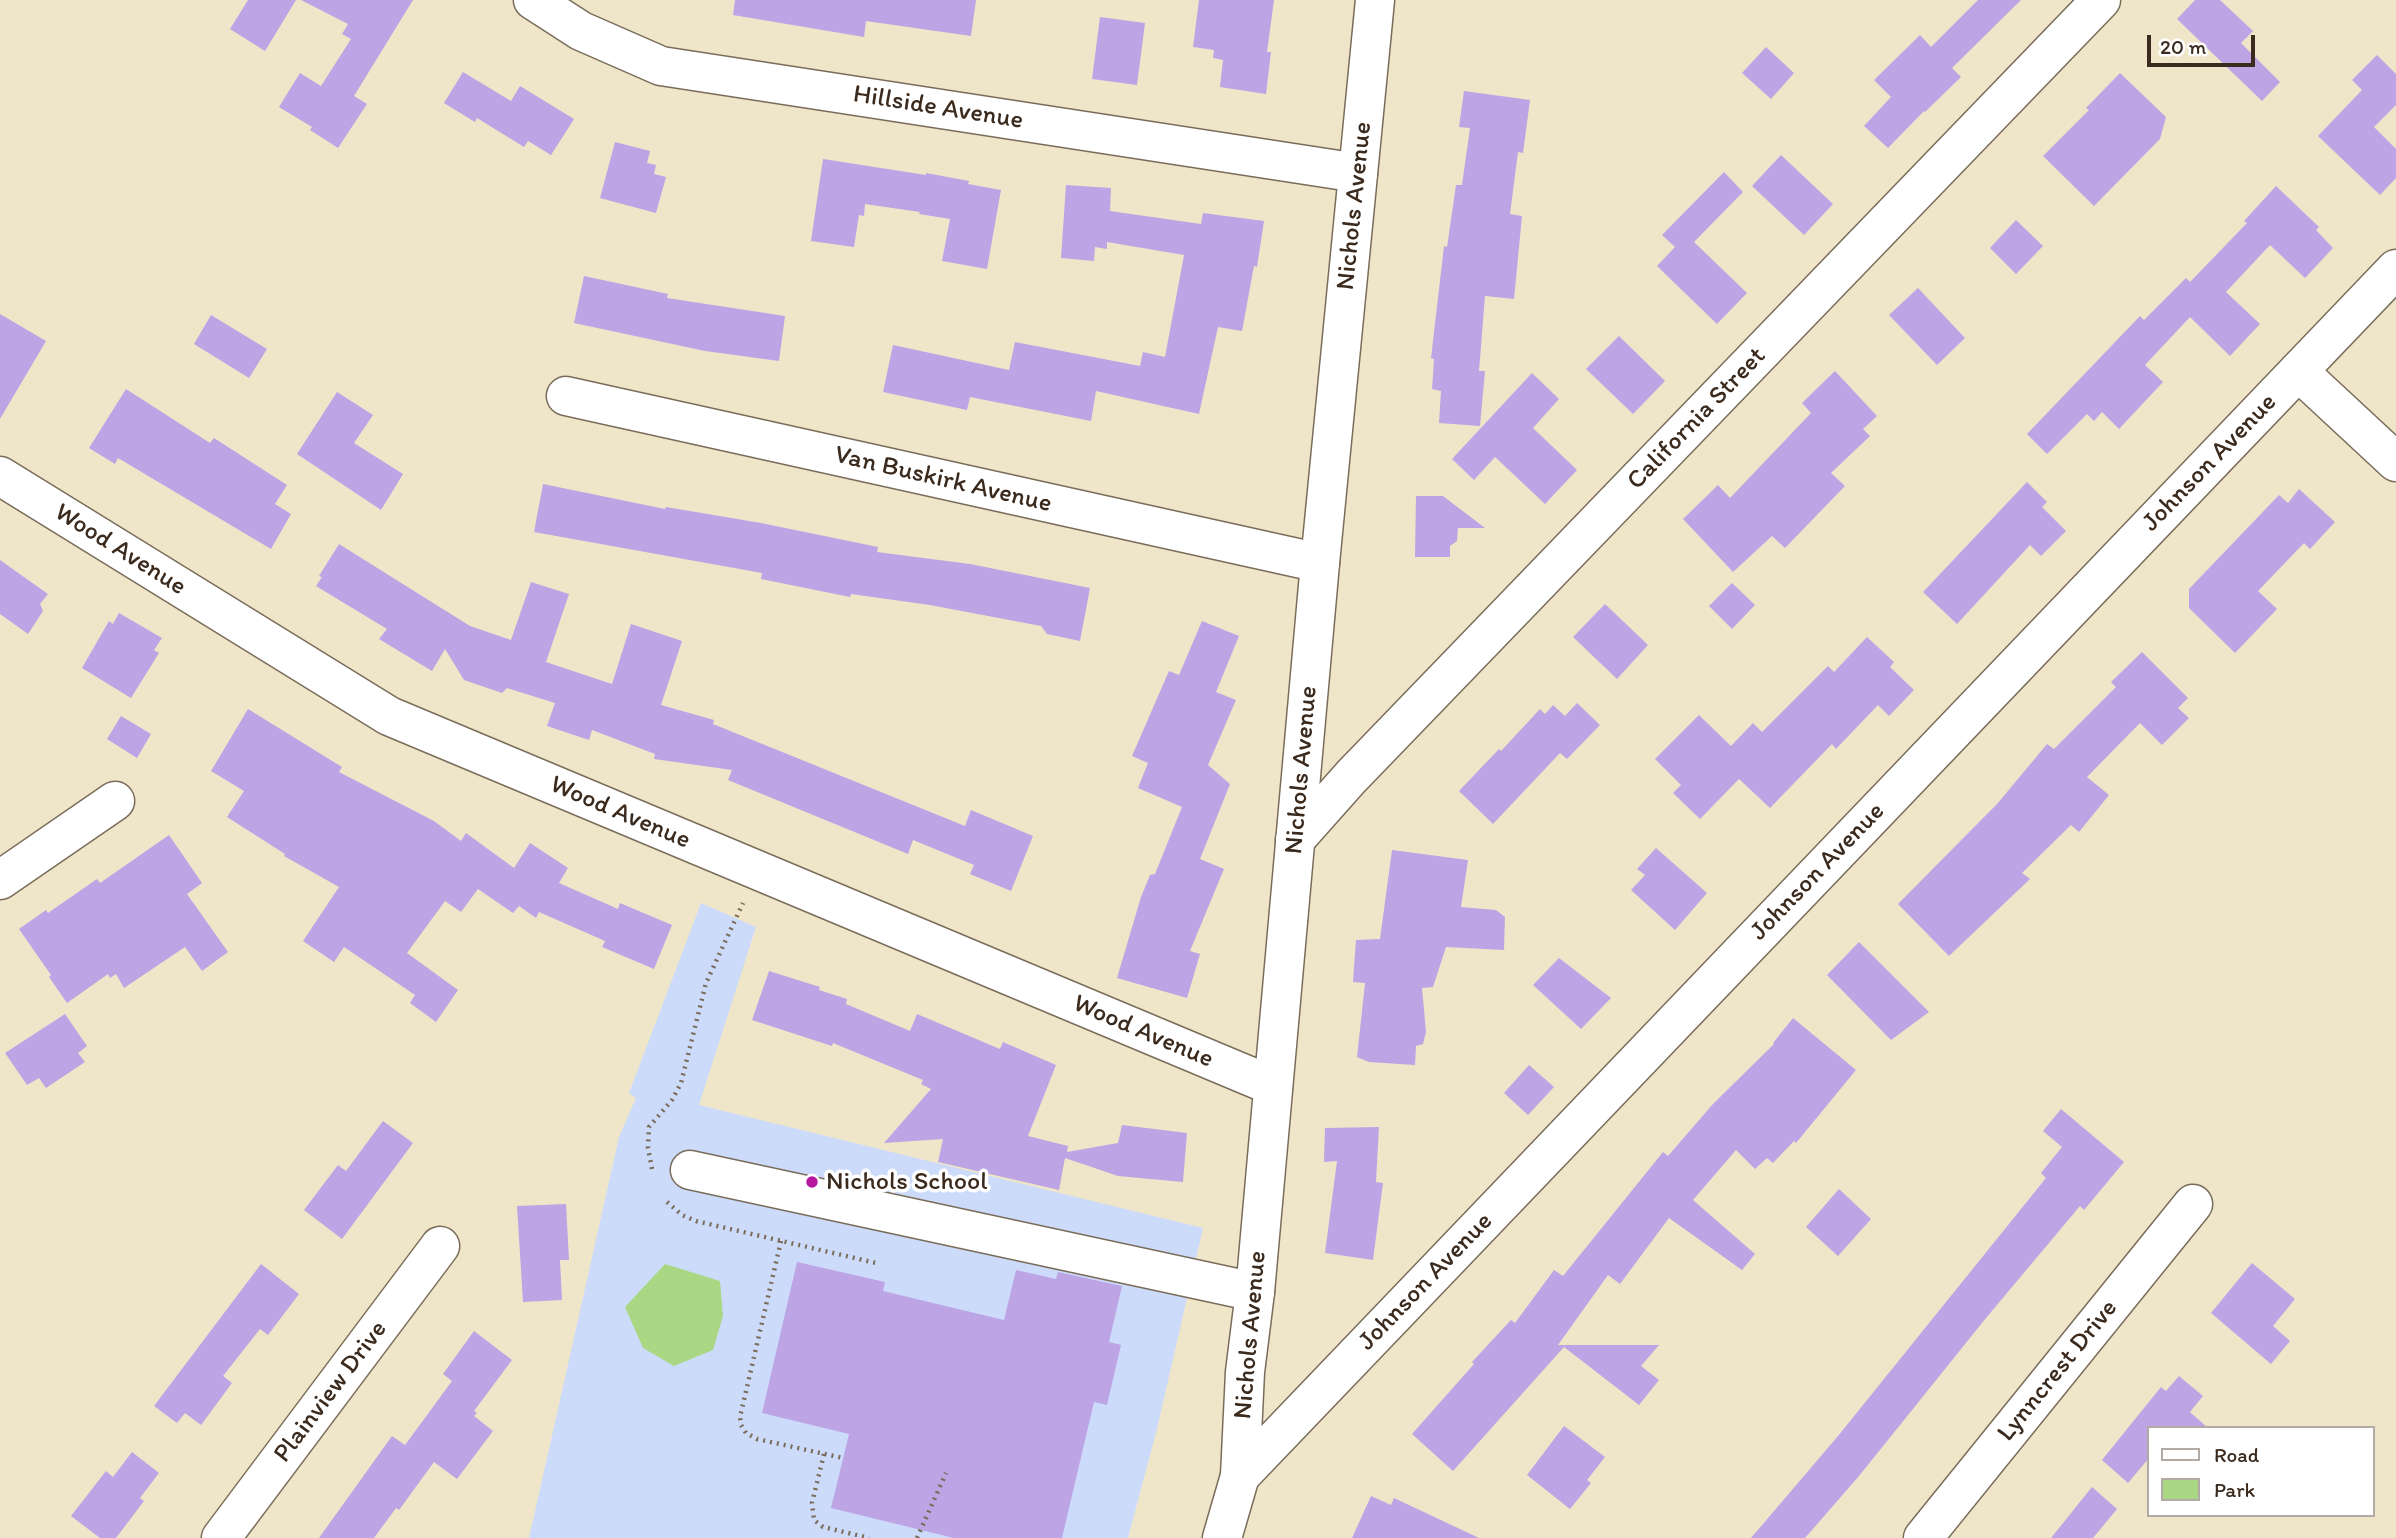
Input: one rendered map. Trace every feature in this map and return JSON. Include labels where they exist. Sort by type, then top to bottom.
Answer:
[{"type":"street","name":"Hillside Avenue","points":[[533,0],[581,31],[661,66],[1358,173]]},
{"type":"street","name":"Nichols Avenue","points":[[1222,1538],[1240,1476],[1245,1372],[1255,1292],[1320,563],[1376,0]]},
{"type":"street","name":"California Street","points":[[1295,841],[1351,777],[2101,0]]},
{"type":"street","name":"Johnson Avenue","points":[[1240,1476],[2396,269]]},
{"type":"street","points":[[2298,371],[2396,463]]},
{"type":"street","name":"Van Buskirk Avenue","points":[[566,396],[1320,563]]},
{"type":"street","name":"Wood Avenue","points":[[0,476],[389,716],[1273,1086]]},
{"type":"street","points":[[0,880],[115,801]]},
{"type":"street","points":[[672,1173],[1255,1292]]},
{"type":"street","name":"Lynncrest Drive","points":[[1923,1538],[2193,1204]]},
{"type":"street","name":"Plainview Drive","points":[[221,1538],[440,1246]]},
{"type":"path","points":[[672,1173],[648,1148],[649,1127],[672,1100],[681,1083],[706,983],[747,894]]},
{"type":"path","points":[[665,1199],[682,1215],[696,1221],[876,1263]]},
{"type":"path","points":[[781,1241],[740,1417],[741,1425],[746,1433],[757,1439],[843,1458]]},
{"type":"path","points":[[824,1454],[812,1503],[814,1520],[823,1527],[869,1538]]},
{"type":"path","points":[[917,1538],[946,1473]]},
{"type":"shaded area","name":"Nichols School","points":[[701,903],[756,927],[699,1105],[1203,1228],[1157,1429],[1128,1538],[529,1538],[619,1137],[636,1098],[629,1093]]},
{"type":"green space","points":[[665,1264],[720,1281],[723,1316],[713,1350],[674,1366],[643,1348],[625,1307]]},
{"type":"building","points":[[248,0],[296,0],[265,51],[230,29]]},
{"type":"building","points":[[301,0],[413,0],[354,96],[367,104],[338,148],[310,130],[312,127],[279,107],[300,73],[321,86],[351,39],[342,34],[348,24]]},
{"type":"building","points":[[735,0],[976,0],[971,36],[866,21],[864,37],[733,15]]},
{"type":"building","points":[[1199,0],[1274,0],[1267,52],[1271,52],[1266,94],[1220,87],[1223,60],[1213,58],[1214,50],[1193,47]]},
{"type":"building","points":[[1978,0],[2021,0],[1952,68],[1961,77],[1888,148],[1864,126],[1891,97],[1874,80],[1920,35],[1931,47]]},
{"type":"building","points":[[2195,0],[2220,0],[2253,31],[2241,43],[2280,82],[2262,101],[2177,19]]},
{"type":"building","points":[[1100,17],[1145,23],[1137,85],[1092,79]]},
{"type":"building","points":[[1766,47],[1794,73],[1771,99],[1742,73]]},
{"type":"building","points":[[2377,55],[2396,74],[2396,105],[2374,127],[2396,149],[2396,178],[2380,195],[2318,136],[2362,90],[2352,80]]},
{"type":"building","points":[[463,72],[511,101],[520,86],[574,119],[551,155],[528,141],[524,147],[477,118],[475,122],[444,103]]},
{"type":"building","points":[[2120,73],[2166,117],[2160,139],[2094,206],[2043,156],[2089,110],[2086,108]]},
{"type":"building","points":[[1464,91],[1530,100],[1523,153],[1518,152],[1510,214],[1522,216],[1514,299],[1485,296],[1479,371],[1485,371],[1480,426],[1439,423],[1441,391],[1432,389],[1434,359],[1431,358],[1444,246],[1447,247],[1456,185],[1462,185],[1470,128],[1459,127]]},
{"type":"building","points":[[615,142],[650,151],[647,163],[656,165],[654,174],[666,177],[656,213],[600,198]]},
{"type":"building","points":[[1781,155],[1833,204],[1804,235],[1752,186]]},
{"type":"building","points":[[823,159],[926,173],[1001,190],[987,269],[942,261],[950,219],[919,214],[920,212],[865,204],[864,216],[859,215],[854,247],[811,241]]},
{"type":"building","points":[[1724,172],[1743,192],[1694,242],[1747,293],[1717,324],[1657,266],[1675,247],[1662,235]]},
{"type":"building","points":[[1066,185],[1111,188],[1110,211],[1201,224],[1203,213],[1264,221],[1257,267],[1254,266],[1242,331],[1218,327],[1199,414],[1096,391],[1091,421],[970,397],[967,410],[883,392],[893,345],[1009,370],[1015,342],[1140,366],[1143,352],[1165,357],[1184,255],[1107,242],[1107,249],[1095,247],[1094,261],[1061,258]]},
{"type":"building","points":[[2276,186],[2319,227],[2316,230],[2333,248],[2305,278],[2270,245],[2226,292],[2260,324],[2230,356],[2190,317],[2145,365],[2163,382],[2119,429],[2102,412],[2094,421],[2087,414],[2047,454],[2027,434],[2140,316],[2144,320],[2186,278],[2190,282],[2247,223],[2244,221]]},
{"type":"building","points":[[2016,220],[2043,246],[2016,274],[1990,248]]},
{"type":"building","points":[[584,276],[668,294],[667,298],[785,316],[779,361],[705,351],[574,323]]},
{"type":"building","points":[[1918,288],[1965,338],[1937,365],[1889,315]]},
{"type":"building","points":[[0,314],[46,341],[0,419]]},
{"type":"building","points":[[211,315],[267,349],[249,378],[194,344]]},
{"type":"building","points":[[1619,336],[1665,381],[1633,414],[1586,369]]},
{"type":"building","points":[[1835,371],[1877,416],[1863,429],[1870,436],[1831,473],[1845,486],[1785,548],[1772,536],[1733,572],[1683,519],[1718,485],[1730,498],[1811,413],[1802,403]]},
{"type":"building","points":[[1532,373],[1559,399],[1533,428],[1577,470],[1545,504],[1495,457],[1474,480],[1452,459]]},
{"type":"building","points":[[126,389],[210,443],[214,438],[287,485],[275,504],[291,514],[271,549],[118,458],[115,464],[89,448]]},
{"type":"building","points":[[337,392],[373,415],[354,443],[403,474],[381,510],[297,454]]},
{"type":"building","points":[[2027,482],[2047,502],[2042,507],[2066,531],[2041,556],[2030,545],[1957,624],[1923,592]]},
{"type":"building","points":[[543,484],[665,509],[666,507],[761,523],[878,547],[877,552],[970,564],[1090,588],[1080,641],[1047,634],[1041,626],[930,605],[851,594],[850,597],[761,579],[762,573],[534,532]]},
{"type":"building","points":[[2299,489],[2335,522],[2310,549],[2304,543],[2258,591],[2277,609],[2235,653],[2189,608],[2189,589],[2279,495],[2288,503]]},
{"type":"building","points":[[1416,496],[1443,496],[1485,528],[1458,528],[1457,541],[1450,546],[1450,557],[1415,557]]},
{"type":"building","points":[[339,544],[470,626],[511,640],[531,582],[569,594],[546,662],[612,684],[631,624],[682,641],[661,705],[714,720],[713,724],[965,826],[971,810],[1033,836],[1011,891],[970,874],[974,865],[913,840],[908,854],[728,780],[732,770],[654,759],[655,754],[592,730],[589,740],[547,726],[555,703],[507,688],[502,693],[464,680],[445,649],[432,671],[379,639],[387,629],[316,586],[322,577],[319,576]]},
{"type":"building","points":[[0,560],[48,594],[40,604],[43,611],[28,634],[0,614]]},
{"type":"building","points":[[1732,583],[1755,605],[1732,629],[1709,606]]},
{"type":"building","points":[[1605,604],[1648,645],[1617,679],[1573,637]]},
{"type":"building","points":[[119,613],[162,638],[154,650],[159,653],[131,698],[82,668],[109,621],[113,624]]},
{"type":"building","points":[[1202,621],[1239,636],[1216,692],[1236,700],[1208,765],[1230,784],[1200,859],[1224,869],[1190,951],[1200,954],[1187,998],[1117,978],[1141,897],[1150,875],[1155,874],[1182,807],[1138,788],[1148,763],[1132,756],[1169,671],[1179,675]]},
{"type":"building","points":[[1867,637],[1894,662],[1890,667],[1914,690],[1889,716],[1878,705],[1836,749],[1832,744],[1770,808],[1739,779],[1700,819],[1673,793],[1681,785],[1655,759],[1699,715],[1731,746],[1753,723],[1762,732],[1828,666],[1834,672]]},
{"type":"building","points":[[2142,652],[2188,698],[2178,708],[2189,718],[2162,745],[2140,723],[2087,777],[2109,795],[2079,832],[2071,825],[2022,873],[2030,879],[1949,956],[1898,904],[1997,804],[2047,744],[2054,749],[2116,687],[2111,682]]},
{"type":"building","points":[[1577,703],[1600,725],[1567,759],[1560,753],[1493,824],[1459,791],[1540,709],[1545,714],[1553,705],[1565,716]]},
{"type":"building","points":[[248,709],[342,767],[339,772],[434,821],[461,841],[466,833],[514,868],[530,843],[568,868],[559,883],[618,909],[620,903],[672,925],[654,969],[602,947],[605,941],[539,912],[536,918],[519,906],[513,913],[478,889],[461,912],[445,901],[407,953],[458,990],[436,1022],[410,1003],[415,995],[344,947],[334,962],[303,941],[339,887],[284,856],[285,854],[227,817],[244,791],[211,771]]},
{"type":"building","points":[[121,716],[151,734],[137,758],[107,739]]},
{"type":"building","points":[[169,835],[202,883],[187,894],[228,952],[202,971],[185,947],[124,988],[116,974],[110,978],[108,974],[67,1003],[19,929],[46,910],[48,913],[97,879],[100,883]]},
{"type":"building","points":[[1656,848],[1707,893],[1675,930],[1631,890],[1645,875],[1637,869]]},
{"type":"building","points":[[1392,850],[1468,860],[1461,907],[1496,910],[1505,917],[1504,950],[1446,947],[1433,987],[1422,988],[1426,1032],[1423,1044],[1416,1046],[1415,1065],[1369,1062],[1357,1057],[1365,983],[1353,982],[1356,940],[1380,939]]},
{"type":"building","points":[[1859,942],[1929,1012],[1891,1040],[1827,975]]},
{"type":"building","points":[[1559,958],[1611,998],[1581,1029],[1533,985]]},
{"type":"building","points":[[769,971],[820,987],[819,990],[847,999],[846,1004],[910,1031],[917,1014],[1000,1049],[1003,1042],[1056,1065],[1028,1136],[1068,1146],[1067,1152],[1118,1143],[1122,1125],[1187,1133],[1183,1182],[1118,1176],[1065,1158],[1059,1190],[938,1162],[943,1139],[884,1143],[931,1089],[921,1084],[923,1080],[833,1043],[832,1046],[752,1020]]},
{"type":"building","points":[[65,1014],[87,1046],[78,1053],[85,1062],[46,1088],[39,1078],[27,1085],[5,1053]]},
{"type":"building","points":[[1793,1018],[1856,1070],[1796,1143],[1794,1141],[1773,1163],[1767,1158],[1755,1169],[1736,1150],[1693,1200],[1755,1254],[1742,1270],[1669,1218],[1620,1284],[1608,1275],[1558,1345],[1659,1345],[1641,1366],[1659,1380],[1639,1405],[1564,1347],[1453,1471],[1412,1434],[1474,1364],[1472,1362],[1511,1320],[1515,1323],[1554,1270],[1563,1276],[1663,1152],[1668,1156],[1713,1104],[1774,1044]]},
{"type":"building","points":[[1529,1065],[1554,1087],[1528,1115],[1504,1093]]},
{"type":"building","points":[[2061,1109],[2124,1162],[2084,1210],[2080,1206],[1805,1538],[1751,1538],[1838,1436],[2046,1178],[2041,1173],[2062,1147],[2043,1131]]},
{"type":"building","points":[[383,1121],[413,1143],[342,1239],[304,1210],[338,1165],[346,1171]]},
{"type":"building","points":[[1379,1127],[1376,1182],[1383,1183],[1373,1260],[1325,1253],[1337,1161],[1324,1162],[1325,1128]]},
{"type":"building","points":[[1839,1189],[1871,1219],[1838,1256],[1806,1227]]},
{"type":"building","points":[[566,1204],[569,1260],[560,1260],[562,1300],[523,1302],[517,1206]]},
{"type":"building","points":[[797,1262],[885,1282],[883,1291],[1004,1320],[1016,1270],[1056,1279],[1058,1272],[1122,1286],[1109,1342],[1121,1345],[1107,1405],[1094,1402],[1062,1538],[954,1538],[831,1508],[849,1434],[762,1413]]},
{"type":"building","points":[[2252,1263],[2295,1299],[2273,1326],[2290,1341],[2271,1364],[2211,1313]]},
{"type":"building","points":[[261,1264],[299,1294],[268,1335],[260,1329],[223,1376],[232,1383],[201,1425],[185,1413],[177,1423],[154,1406]]},
{"type":"building","points":[[474,1331],[512,1360],[474,1411],[477,1413],[474,1416],[493,1431],[457,1479],[434,1462],[399,1510],[396,1508],[374,1538],[319,1538],[392,1436],[405,1445],[452,1381],[443,1374]]},
{"type":"building","points":[[2179,1376],[2203,1396],[2190,1412],[2206,1426],[2148,1426],[2148,1459],[2128,1483],[2102,1460],[2161,1387],[2166,1391]]},
{"type":"building","points":[[1564,1426],[1605,1457],[1587,1480],[1591,1483],[1570,1509],[1527,1475]]},
{"type":"building","points":[[132,1452],[159,1473],[140,1498],[144,1501],[116,1538],[100,1538],[71,1516],[106,1471],[113,1477]]},
{"type":"building","points":[[2092,1487],[2117,1509],[2093,1538],[2051,1538]]},
{"type":"building","points":[[1371,1496],[1391,1505],[1394,1498],[1479,1538],[1352,1538]]},
{"type":"place","name":"Nichols School","points":[[812,1182]]}]
